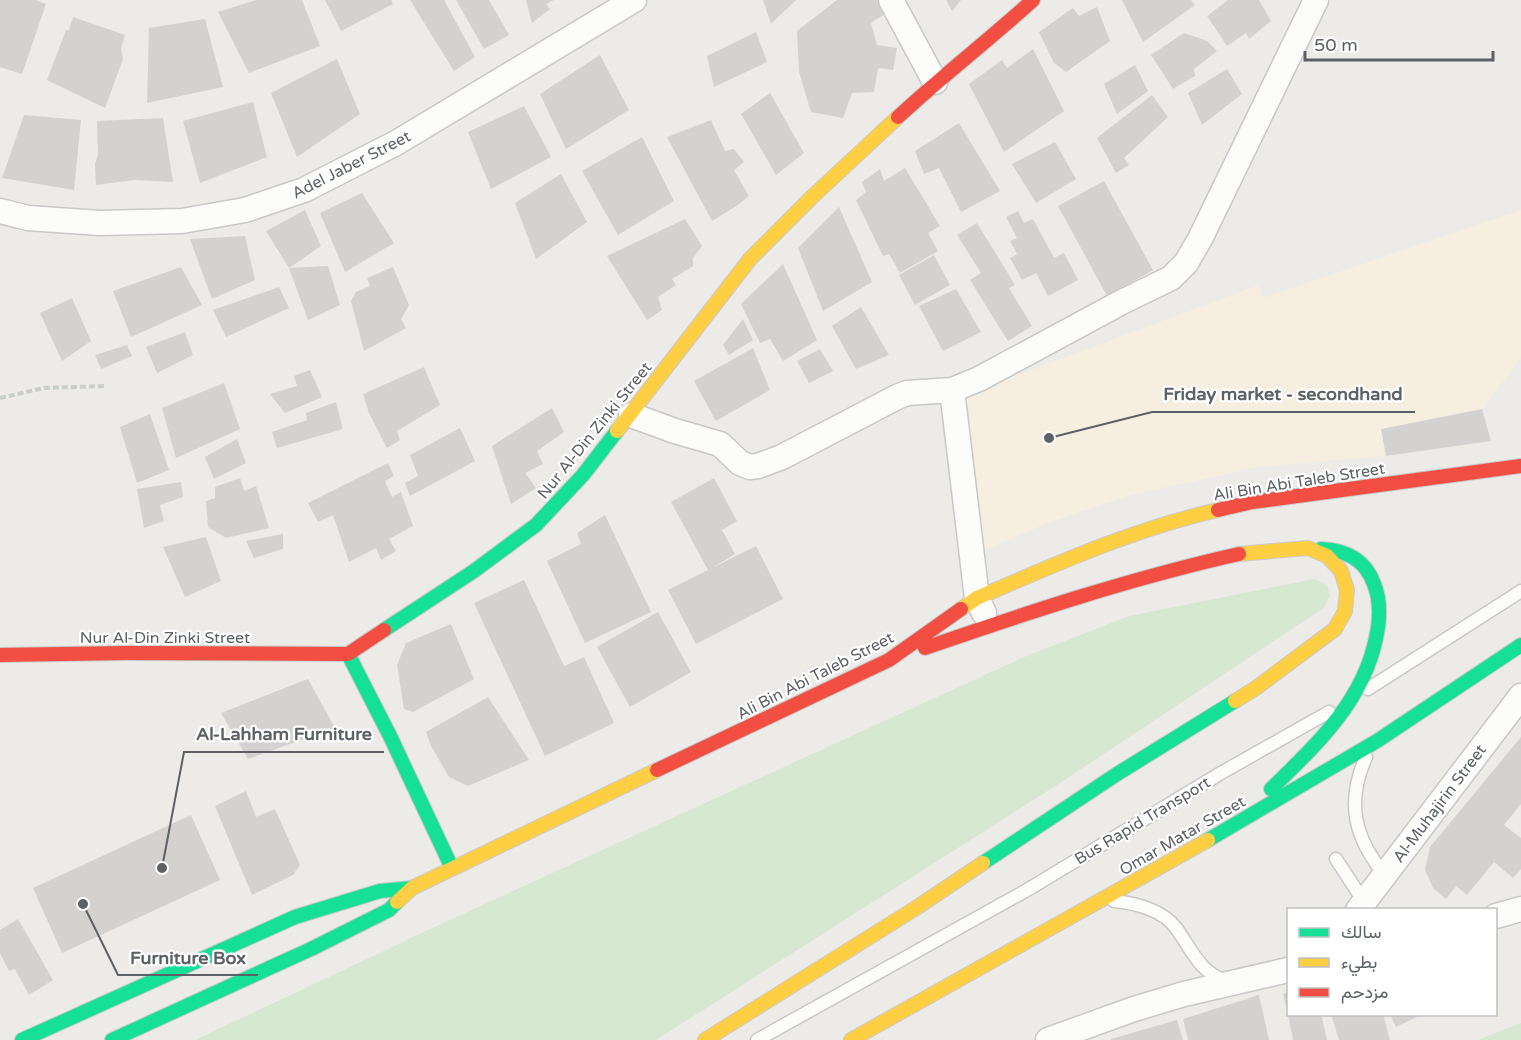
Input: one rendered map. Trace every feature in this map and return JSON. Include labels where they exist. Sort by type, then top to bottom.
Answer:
[{"type":"main road","name":"Nur Al-Din Zinki Street","points":[[0,655],[348,654],[474,571],[536,525],[583,476],[750,259],[812,197],[935,82],[987,41],[1033,0]]},
{"type":"main road","name":"Ali Bin Abi Taleb Street","points":[[112,1040],[311,949],[389,910],[412,888],[452,868],[889,660],[978,598],[1101,544],[1190,516],[1251,502],[1521,466]]},
{"type":"main road","points":[[705,1040],[916,908],[1117,774],[1256,688],[1335,629],[1345,611],[1347,590],[1341,571],[1326,556],[1308,548]]},
{"type":"main road","points":[[889,660],[1062,602],[1176,568],[1239,554],[1308,548],[1327,549],[1358,558],[1368,569],[1378,591],[1378,626],[1371,657],[1352,699],[1307,753],[1231,827]]},
{"type":"main road","name":"Omar Matar Street","points":[[851,1040],[1231,827],[1377,741],[1521,645]]},
{"type":"main road","points":[[348,654],[390,736],[452,868]]},
{"type":"main road","name":"Ali Bin Abi Taleb Street","points":[[22,1040],[295,917],[380,891],[412,888]]},
{"type":"street","name":"Adel Jaber Street","points":[[0,211],[28,218],[90,222],[182,222],[244,210],[294,193],[396,143],[634,0]]},
{"type":"street","points":[[891,0],[935,82]]},
{"type":"street","points":[[631,415],[720,444],[740,463],[758,466],[782,457],[907,393],[952,390],[979,379],[1171,278],[1186,263],[1200,239],[1316,0]]},
{"type":"street","points":[[952,390],[978,598],[989,626]]},
{"type":"street","name":"Al-Muhajirin Street","points":[[1361,906],[1521,696]]},
{"type":"street","points":[[1497,916],[1521,909]]},
{"type":"street","points":[[1048,1040],[1134,1009],[1287,970]]},
{"type":"lane","name":"Bus Rapid Transport","points":[[757,1040],[1027,890],[1221,773],[1352,699],[1521,591]]},
{"type":"lane","points":[[1377,741],[1359,772],[1354,806],[1362,842],[1384,874]]},
{"type":"lane","points":[[1336,860],[1361,906]]},
{"type":"lane","points":[[1098,902],[1132,903],[1148,908],[1165,918],[1175,926],[1203,968],[1212,975],[1234,983]]},
{"type":"path","points":[[0,399],[44,388],[106,386]]},
{"type":"shaded area","points":[[1521,210],[1521,358],[1482,409],[1491,441],[1386,456],[1259,467],[1130,495],[1050,522],[982,551],[962,396],[1259,285],[1263,298]]},
{"type":"green space","points":[[1314,579],[1327,585],[1330,595],[1325,607],[1057,785],[656,1040],[195,1040],[428,930],[1024,657],[1129,616]]},
{"type":"green space","points":[[1521,1023],[1521,1040],[1478,1040]]},
{"type":"building","points":[[0,0],[36,0],[46,4],[22,74],[0,67]]},
{"type":"building","points":[[256,0],[302,0],[320,46],[249,73],[218,12]]},
{"type":"building","points":[[325,0],[391,0],[393,4],[341,31]]},
{"type":"building","points":[[410,0],[444,0],[475,57],[454,71]]},
{"type":"building","points":[[456,0],[489,0],[509,35],[484,49]]},
{"type":"building","points":[[526,0],[554,0],[546,4],[550,9],[532,23]]},
{"type":"building","points":[[763,0],[796,0],[771,24]]},
{"type":"building","points":[[837,0],[884,0],[891,10],[871,23],[877,45],[897,48],[893,70],[878,68],[874,92],[852,93],[843,118],[811,112],[799,72],[797,31]]},
{"type":"building","points":[[946,0],[961,0],[952,11]]},
{"type":"building","points":[[1122,0],[1191,0],[1195,5],[1143,42]]},
{"type":"building","points":[[1228,0],[1259,0],[1271,21],[1249,39],[1246,33],[1227,46],[1207,16]]},
{"type":"building","points":[[1097,7],[1110,41],[1066,72],[1054,63],[1039,32],[1073,8],[1079,16]]},
{"type":"building","points":[[73,17],[125,35],[121,48],[123,59],[105,108],[47,80]]},
{"type":"building","points":[[205,19],[223,87],[147,103],[149,28]]},
{"type":"building","points":[[756,32],[767,62],[714,87],[707,56]]},
{"type":"building","points":[[1184,33],[1207,41],[1217,51],[1194,69],[1195,76],[1173,89],[1151,55]]},
{"type":"building","points":[[1033,49],[1064,111],[1004,152],[969,84],[1002,60],[1007,68]]},
{"type":"building","points":[[600,55],[629,110],[566,149],[540,94]]},
{"type":"building","points":[[337,59],[360,114],[297,157],[271,93]]},
{"type":"building","points":[[1135,65],[1148,91],[1117,114],[1104,84]]},
{"type":"building","points":[[1227,69],[1242,94],[1202,125],[1188,93]]},
{"type":"building","points":[[770,93],[804,153],[776,175],[741,114]]},
{"type":"building","points":[[1152,95],[1168,117],[1124,158],[1129,165],[1116,173],[1097,138]]},
{"type":"building","points":[[253,102],[267,157],[200,183],[183,121]]},
{"type":"building","points":[[524,106],[551,157],[491,189],[468,132]]},
{"type":"building","points":[[24,115],[81,120],[74,190],[2,178]]},
{"type":"building","points":[[163,118],[173,182],[134,180],[96,185],[97,121]]},
{"type":"building","points":[[711,120],[725,151],[734,149],[744,162],[734,170],[749,196],[712,221],[667,137]]},
{"type":"building","points":[[959,123],[1000,191],[961,212],[939,168],[924,174],[915,151]]},
{"type":"building","points":[[642,137],[674,201],[618,235],[582,171]]},
{"type":"building","points":[[1055,142],[1076,179],[1036,203],[1012,164]]},
{"type":"building","points":[[905,168],[940,226],[928,233],[938,251],[900,273],[889,254],[883,256],[856,200],[866,192],[862,182],[880,169],[884,181]]},
{"type":"building","points":[[561,174],[587,222],[536,259],[515,203]]},
{"type":"building","points":[[1104,181],[1153,270],[1107,296],[1058,206]]},
{"type":"building","points":[[362,193],[394,243],[345,272],[320,213]]},
{"type":"building","points":[[839,207],[872,282],[823,311],[798,248]]},
{"type":"building","points":[[305,210],[321,246],[289,268],[266,231]]},
{"type":"building","points":[[1018,211],[1024,223],[1033,219],[1054,258],[1064,253],[1078,280],[1048,296],[1036,273],[1022,280],[1010,258],[1017,254],[1010,241],[1017,238],[1006,217]]},
{"type":"building","points":[[685,219],[702,246],[693,258],[693,266],[672,279],[676,285],[658,297],[662,310],[647,320],[607,256]]},
{"type":"building","points":[[977,223],[1015,285],[1009,288],[1032,326],[1008,341],[970,280],[981,273],[957,235]]},
{"type":"building","points":[[245,236],[255,280],[212,299],[190,239]]},
{"type":"building","points":[[934,255],[950,285],[915,305],[899,275]]},
{"type":"building","points":[[783,264],[817,340],[783,361],[770,339],[760,343],[741,304]]},
{"type":"building","points":[[328,266],[340,305],[308,320],[289,268]]},
{"type":"building","points":[[181,267],[202,305],[131,337],[113,291]]},
{"type":"building","points":[[393,267],[409,305],[401,319],[406,328],[364,351],[351,301],[356,292],[370,286],[367,278]]},
{"type":"building","points":[[279,287],[289,308],[226,337],[213,310]]},
{"type":"building","points":[[956,289],[981,332],[943,351],[919,306]]},
{"type":"building","points":[[72,298],[91,341],[62,361],[40,313]]},
{"type":"building","points":[[861,307],[889,355],[856,369],[832,326]]},
{"type":"building","points":[[743,319],[753,340],[729,355],[723,345]]},
{"type":"building","points":[[185,332],[193,355],[157,373],[146,347]]},
{"type":"building","points":[[127,345],[132,356],[101,369],[95,355]]},
{"type":"building","points":[[753,348],[770,390],[716,421],[694,381]]},
{"type":"building","points":[[820,349],[833,371],[809,383],[797,361]]},
{"type":"building","points":[[424,367],[440,405],[397,431],[400,440],[387,448],[369,413],[363,394]]},
{"type":"building","points":[[310,370],[322,397],[285,413],[270,394],[297,386],[294,376]]},
{"type":"building","points":[[224,383],[240,429],[176,458],[162,408]]},
{"type":"building","points":[[336,402],[343,429],[277,448],[272,432],[307,420],[306,413]]},
{"type":"building","points":[[552,408],[564,432],[537,451],[543,464],[525,473],[536,488],[511,504],[492,446]]},
{"type":"building","points":[[1482,409],[1491,441],[1386,456],[1381,429]]},
{"type":"building","points":[[150,414],[169,470],[137,483],[120,427]]},
{"type":"building","points":[[460,428],[475,461],[410,496],[405,483],[418,476],[410,455]]},
{"type":"building","points":[[237,439],[246,463],[214,479],[205,457]]},
{"type":"building","points":[[388,463],[394,476],[385,481],[392,497],[401,492],[413,526],[389,539],[396,551],[381,560],[376,548],[349,562],[333,515],[318,522],[308,503]]},
{"type":"building","points":[[240,478],[244,491],[256,486],[269,528],[226,538],[208,527],[206,501],[215,498],[215,487]]},
{"type":"building","points":[[714,478],[737,521],[722,530],[735,554],[712,568],[756,546],[783,599],[696,644],[668,590],[708,570],[671,502]]},
{"type":"building","points":[[181,482],[183,497],[160,505],[164,521],[144,528],[137,489]]},
{"type":"building","points":[[605,515],[651,612],[585,643],[547,561],[581,544],[577,533]]},
{"type":"building","points":[[283,534],[283,549],[254,558],[246,541]]},
{"type":"building","points":[[206,537],[221,581],[185,597],[163,547]]},
{"type":"building","points":[[524,580],[564,666],[584,657],[614,723],[545,756],[474,603]]},
{"type":"building","points":[[658,612],[691,672],[630,707],[597,647]]},
{"type":"building","points":[[451,624],[474,679],[413,712],[404,709],[397,665],[406,643]]},
{"type":"building","points":[[308,679],[335,728],[248,759],[221,713]]},
{"type":"building","points":[[488,697],[529,760],[468,786],[449,777],[431,746],[426,732]]},
{"type":"building","points":[[1521,737],[1521,804],[1504,825],[1521,838],[1521,869],[1513,878],[1494,862],[1467,895],[1456,886],[1446,899],[1433,888],[1425,870],[1430,847]]},
{"type":"building","points":[[246,791],[256,817],[275,809],[300,865],[293,875],[252,895],[215,806]]},
{"type":"building","points":[[191,815],[220,880],[62,953],[33,888]]},
{"type":"building","points":[[18,919],[53,980],[29,995],[15,969],[9,971],[0,953],[0,930]]},
{"type":"building","points":[[1287,992],[1287,1010],[1283,994]]},
{"type":"building","points":[[1259,995],[1269,1040],[1188,1040],[1183,1019]]},
{"type":"building","points":[[1288,1016],[1321,1016],[1327,1040],[1293,1040]]},
{"type":"building","points":[[1332,1016],[1384,1016],[1390,1040],[1339,1040]]},
{"type":"building","points":[[1391,1016],[1419,1016],[1396,1027]]},
{"type":"building","points":[[1177,1020],[1183,1040],[1111,1040],[1111,1039]]},
{"type":"traffic: fast","points":[[384,630],[474,571],[536,525],[583,475],[617,431]]},
{"type":"traffic: fast","points":[[1271,789],[1336,721],[1360,682],[1370,661],[1376,638],[1379,604],[1370,575],[1354,558],[1339,551],[1321,549]]},
{"type":"traffic: fast","points":[[1208,840],[1377,741],[1521,645]]},
{"type":"traffic: fast","points":[[348,654],[390,736],[452,868]]},
{"type":"traffic: fast","points":[[983,863],[1117,774],[1235,701]]},
{"type":"traffic: fast","points":[[22,1040],[295,917],[380,891],[412,888]]},
{"type":"traffic: fast","points":[[112,1040],[311,949],[389,910],[397,902]]},
{"type":"traffic: slow","points":[[617,431],[750,259],[812,197],[898,117]]},
{"type":"traffic: slow","points":[[961,609],[977,598],[1096,548],[1156,527],[1218,510]]},
{"type":"traffic: slow","points":[[1235,701],[1335,629],[1345,611],[1347,590],[1341,571],[1327,556],[1308,548],[1239,554]]},
{"type":"traffic: slow","points":[[397,902],[412,888],[657,770]]},
{"type":"traffic: slow","points":[[851,1040],[1208,840]]},
{"type":"traffic: slow","points":[[705,1040],[916,908],[983,863]]},
{"type":"traffic: jam","points":[[898,117],[1033,0]]},
{"type":"traffic: jam","points":[[1218,510],[1252,502],[1521,466]]},
{"type":"traffic: jam","points":[[925,648],[1081,596],[1239,554]]},
{"type":"traffic: jam","points":[[657,770],[889,660],[961,609]]},
{"type":"traffic: jam","points":[[0,655],[348,654],[384,630]]},
{"type":"place","name":"Friday market - secondhand","points":[[1049,438]]},
{"type":"place","name":"Al-Lahham Furniture","points":[[162,868]]},
{"type":"place","name":"Furniture Box","points":[[83,904]]}]
